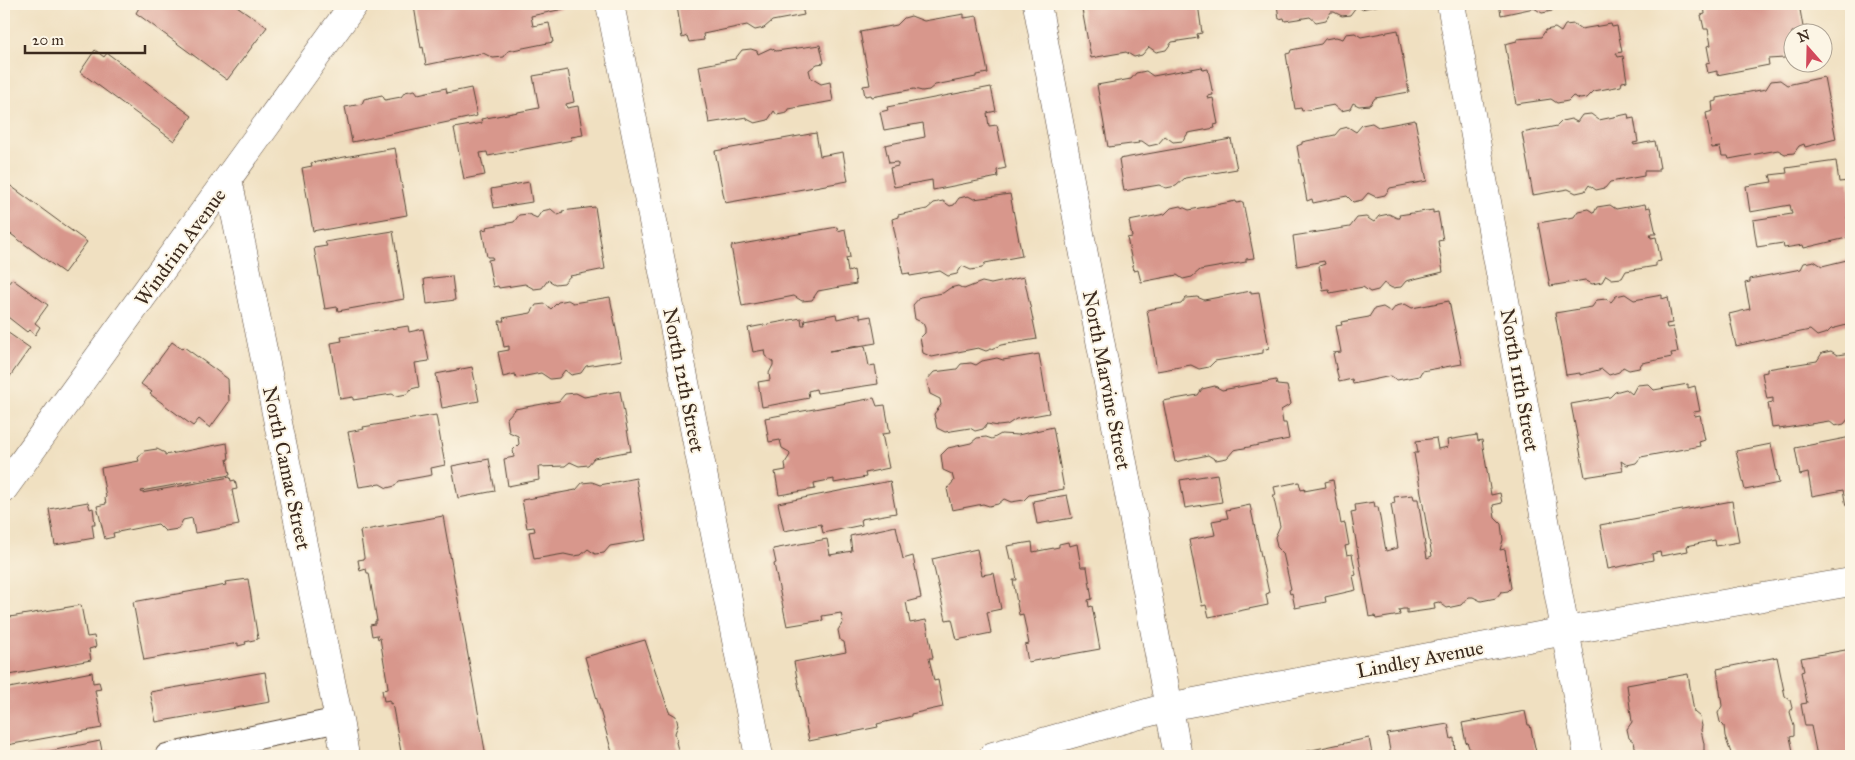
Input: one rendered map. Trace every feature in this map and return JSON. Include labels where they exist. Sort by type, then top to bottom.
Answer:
[{"type":"street","name":"Windrim Avenue","points":[[4,488],[354,4]]},
{"type":"street","name":"North 12th Street","points":[[610,4],[759,756]]},
{"type":"street","name":"North Marvine Street","points":[[1037,4],[1178,756]]},
{"type":"street","name":"North 11th Street","points":[[1451,4],[1588,756]]},
{"type":"street","name":"North Camac Street","points":[[228,180],[345,756]]},
{"type":"street","name":"Lindley Avenue","points":[[994,756],[1168,707],[1565,631],[1851,582]]},
{"type":"lane","points":[[167,756],[339,720]]},
{"type":"building","points":[[137,4],[234,4],[267,27],[227,80],[136,13],[140,6]]},
{"type":"building","points":[[423,4],[562,4],[563,9],[531,16],[533,26],[549,23],[553,42],[508,51],[504,57],[493,58],[483,53],[426,65],[423,47],[421,48],[414,6]]},
{"type":"building","points":[[691,4],[801,4],[804,15],[772,21],[764,28],[755,30],[747,25],[703,34],[704,40],[689,42],[687,36],[682,38],[677,6]]},
{"type":"building","points":[[1081,4],[1198,4],[1202,33],[1197,34],[1198,38],[1172,42],[1166,50],[1156,52],[1149,47],[1142,55],[1134,57],[1126,52],[1091,58]]},
{"type":"building","points":[[1277,4],[1381,5],[1361,9],[1356,7],[1350,15],[1342,16],[1331,12],[1326,20],[1316,22],[1310,17],[1285,21],[1284,18],[1279,19]]},
{"type":"building","points":[[1499,4],[1557,4],[1552,11],[1542,13],[1534,8],[1501,15]]},
{"type":"building","points":[[1704,4],[1799,4],[1802,22],[1782,22],[1782,58],[1768,59],[1769,65],[1717,75],[1717,71],[1708,73],[1706,63],[1710,62],[1707,46],[1711,45],[1708,29],[1704,29],[1701,15],[1705,14]]},
{"type":"building","points":[[964,14],[964,18],[977,16],[988,73],[935,85],[929,90],[914,89],[872,97],[871,95],[865,96],[863,86],[870,85],[860,32],[897,25],[904,18],[911,16],[924,21]]},
{"type":"building","points":[[1574,24],[1581,29],[1611,24],[1612,27],[1617,26],[1622,52],[1616,53],[1618,57],[1623,56],[1627,81],[1622,82],[1621,86],[1594,91],[1587,98],[1580,99],[1573,96],[1568,101],[1557,103],[1551,99],[1516,104],[1505,44],[1517,41],[1517,39],[1541,37],[1546,30],[1555,28],[1561,32],[1565,25]]},
{"type":"building","points":[[1398,30],[1409,92],[1375,98],[1370,105],[1359,106],[1353,103],[1350,109],[1341,111],[1334,105],[1302,111],[1301,108],[1295,109],[1286,54],[1290,53],[1291,50],[1321,44],[1325,39],[1336,37],[1343,39],[1346,34],[1355,33],[1361,37]]},
{"type":"building","points":[[820,45],[824,63],[817,64],[809,70],[811,78],[821,84],[830,82],[833,101],[789,109],[787,113],[777,115],[774,111],[768,120],[755,123],[747,119],[747,117],[709,123],[699,66],[735,59],[742,50],[751,49],[757,51],[758,54],[771,48],[776,51]]},
{"type":"building","points":[[95,50],[104,57],[107,53],[192,116],[174,141],[80,72]]},
{"type":"building","points":[[1202,67],[1203,70],[1208,69],[1213,95],[1207,96],[1208,99],[1213,98],[1218,124],[1214,125],[1215,128],[1188,133],[1183,141],[1173,142],[1165,136],[1158,144],[1149,146],[1142,141],[1138,141],[1139,143],[1108,147],[1097,85],[1131,79],[1136,73],[1146,71],[1153,76]]},
{"type":"building","points":[[568,70],[574,102],[566,104],[567,108],[578,106],[583,135],[571,137],[572,140],[488,156],[487,152],[480,153],[485,175],[464,179],[454,128],[482,123],[481,119],[539,108],[533,76]]},
{"type":"building","points":[[1824,77],[1836,139],[1805,147],[1804,144],[1799,146],[1794,153],[1785,154],[1778,150],[1729,159],[1728,156],[1722,156],[1720,147],[1712,148],[1706,113],[1713,111],[1712,102],[1717,101],[1717,98],[1766,89],[1771,81],[1780,80],[1787,85]]},
{"type":"building","points":[[991,87],[996,111],[987,113],[989,126],[997,125],[1006,168],[997,170],[998,177],[933,190],[932,180],[894,187],[890,168],[898,166],[898,164],[897,162],[889,163],[885,145],[925,137],[923,123],[884,130],[880,112],[888,110],[887,107]]},
{"type":"building","points":[[446,88],[447,93],[471,88],[477,116],[352,142],[345,107],[362,104],[364,99],[382,95],[385,100],[401,97],[405,92],[415,90],[418,94]]},
{"type":"building","points":[[1591,114],[1599,120],[1628,114],[1629,119],[1634,118],[1638,142],[1633,143],[1634,145],[1655,141],[1660,168],[1658,168],[1658,171],[1644,171],[1644,176],[1610,182],[1605,188],[1596,190],[1589,185],[1585,191],[1576,193],[1568,189],[1533,195],[1522,133],[1557,126],[1562,121],[1571,119],[1577,122],[1582,115]]},
{"type":"building","points":[[1415,120],[1427,181],[1390,188],[1385,195],[1376,197],[1368,193],[1362,200],[1353,202],[1347,196],[1313,203],[1312,199],[1307,201],[1297,146],[1302,144],[1302,142],[1335,135],[1340,129],[1348,127],[1356,132],[1362,125],[1372,123],[1378,127]]},
{"type":"building","points":[[816,133],[820,156],[843,152],[848,181],[725,203],[715,151]]},
{"type":"building","points":[[1231,139],[1237,169],[1185,178],[1176,186],[1166,188],[1159,185],[1124,191],[1119,159]]},
{"type":"building","points":[[395,148],[407,215],[313,231],[302,168],[312,166],[311,163]]},
{"type":"building","points":[[1836,161],[1839,182],[1849,181],[1851,216],[1847,217],[1851,237],[1804,248],[1803,245],[1784,248],[1783,243],[1757,247],[1753,220],[1792,214],[1790,205],[1750,212],[1746,186],[1772,182],[1770,175],[1787,173],[1786,168]]},
{"type":"building","points":[[4,181],[87,242],[64,273],[4,229]]},
{"type":"building","points":[[529,182],[532,202],[494,208],[491,189]]},
{"type":"building","points":[[1010,194],[1022,256],[985,263],[982,268],[971,270],[962,266],[957,274],[948,276],[940,271],[910,276],[909,273],[903,274],[892,219],[898,217],[898,215],[927,209],[934,203],[943,201],[950,206],[954,205],[959,198],[968,196],[974,199]]},
{"type":"building","points":[[1236,201],[1236,203],[1243,202],[1254,258],[1246,259],[1246,262],[1200,270],[1192,277],[1183,279],[1177,275],[1141,282],[1138,270],[1134,271],[1127,238],[1132,237],[1129,221],[1165,214],[1171,208],[1180,206],[1189,210]]},
{"type":"building","points":[[1645,204],[1646,208],[1650,207],[1656,234],[1650,234],[1651,238],[1656,237],[1661,261],[1656,262],[1656,266],[1626,271],[1622,278],[1612,279],[1606,275],[1602,282],[1592,284],[1585,280],[1550,286],[1538,223],[1574,217],[1578,211],[1588,209],[1594,213],[1597,207],[1610,205],[1616,209]]},
{"type":"building","points":[[595,207],[605,269],[570,276],[564,283],[555,284],[548,280],[542,288],[534,289],[525,284],[499,288],[498,286],[493,287],[488,260],[493,259],[492,257],[487,257],[482,230],[487,229],[486,227],[514,222],[519,215],[528,214],[537,218],[542,211],[551,209],[558,215],[563,213],[562,211]]},
{"type":"building","points":[[1433,210],[1433,213],[1438,212],[1443,240],[1438,241],[1443,272],[1406,281],[1401,287],[1392,288],[1384,283],[1378,290],[1370,292],[1363,287],[1330,293],[1329,290],[1323,291],[1319,266],[1325,264],[1324,261],[1297,266],[1293,236],[1350,227],[1357,218],[1366,217],[1374,222],[1379,216],[1389,214],[1400,218],[1399,215]]},
{"type":"building","points":[[837,227],[838,231],[845,229],[850,257],[846,258],[848,272],[854,270],[856,284],[818,291],[812,300],[802,301],[794,296],[742,306],[731,246]]},
{"type":"building","points":[[393,231],[404,299],[338,311],[337,307],[325,309],[314,248],[327,246],[325,242]]},
{"type":"building","points":[[1851,259],[1851,324],[1831,329],[1827,333],[1817,336],[1810,330],[1736,346],[1729,314],[1750,309],[1745,283],[1750,282],[1750,279],[1801,269],[1804,263],[1814,261],[1822,266]]},
{"type":"building","points":[[452,276],[455,300],[427,304],[424,279]]},
{"type":"building","points":[[1024,277],[1037,339],[1001,345],[986,351],[978,348],[932,357],[923,353],[920,338],[925,333],[925,328],[923,323],[915,319],[913,305],[920,297],[943,293],[950,288],[958,286],[964,289],[982,282],[991,284]]},
{"type":"building","points":[[12,279],[48,305],[35,323],[40,327],[35,335],[29,330],[27,332],[4,314],[4,281],[8,284]]},
{"type":"building","points":[[1251,291],[1251,293],[1259,292],[1269,348],[1263,350],[1263,353],[1215,361],[1209,367],[1199,369],[1191,365],[1157,371],[1147,310],[1181,304],[1186,298],[1197,297],[1204,300]]},
{"type":"building","points":[[1625,294],[1634,300],[1662,295],[1662,299],[1668,297],[1672,323],[1666,324],[1667,328],[1673,327],[1678,352],[1671,353],[1672,357],[1642,363],[1639,368],[1629,370],[1623,367],[1619,372],[1609,375],[1602,369],[1580,375],[1580,373],[1566,375],[1555,313],[1592,307],[1597,300],[1606,299],[1611,302],[1616,296]]},
{"type":"building","points":[[610,297],[622,360],[586,366],[581,373],[571,375],[565,370],[559,378],[550,379],[541,373],[516,378],[515,374],[503,377],[498,352],[509,350],[509,346],[504,347],[499,321],[504,321],[503,318],[531,313],[536,305],[545,304],[551,309],[558,302],[568,300],[573,303]]},
{"type":"building","points":[[1449,301],[1462,364],[1422,371],[1419,376],[1397,380],[1391,376],[1353,384],[1352,379],[1339,382],[1333,353],[1341,352],[1336,326],[1342,325],[1341,322],[1369,317],[1374,309],[1383,307],[1391,312],[1396,306],[1405,304],[1412,308]]},
{"type":"building","points":[[836,314],[837,319],[860,314],[860,318],[871,316],[876,343],[829,351],[865,346],[869,366],[875,365],[878,384],[817,393],[816,389],[808,391],[809,398],[762,407],[758,382],[770,380],[769,373],[773,362],[765,356],[764,350],[753,352],[748,328],[801,318],[802,325],[805,325],[804,320]]},
{"type":"building","points":[[408,326],[409,332],[423,329],[429,361],[415,363],[419,387],[411,389],[407,394],[396,396],[392,394],[353,400],[353,397],[340,399],[331,343],[342,341],[341,337]]},
{"type":"building","points":[[4,330],[30,348],[4,385]]},
{"type":"building","points":[[172,342],[182,349],[184,347],[228,379],[229,402],[210,428],[199,419],[193,426],[150,394],[152,392],[141,384]]},
{"type":"building","points":[[1831,351],[1837,355],[1851,353],[1851,417],[1844,424],[1835,426],[1829,421],[1779,429],[1779,427],[1772,428],[1768,403],[1773,402],[1773,398],[1767,399],[1762,373],[1767,372],[1767,369],[1817,361],[1822,353]]},
{"type":"building","points":[[1039,354],[1049,413],[1016,419],[1007,425],[987,424],[983,429],[975,431],[970,428],[945,432],[937,428],[934,414],[941,405],[940,399],[930,394],[927,380],[934,372],[957,369],[961,364],[971,363],[976,365],[982,361],[997,358],[1003,360]]},
{"type":"building","points":[[472,367],[479,401],[442,408],[436,374]]},
{"type":"building","points":[[1276,380],[1277,385],[1287,386],[1291,404],[1281,410],[1283,423],[1286,423],[1289,439],[1234,450],[1227,458],[1216,460],[1208,455],[1175,462],[1163,401],[1198,395],[1202,389],[1215,386],[1222,390]]},
{"type":"building","points":[[1648,384],[1654,390],[1688,384],[1688,388],[1695,386],[1700,411],[1694,412],[1695,416],[1700,415],[1705,440],[1699,442],[1700,446],[1641,457],[1636,463],[1627,465],[1621,461],[1623,471],[1585,477],[1571,404],[1610,397],[1615,392],[1626,389],[1632,394],[1637,385]]},
{"type":"building","points":[[620,391],[631,451],[594,458],[588,465],[579,466],[570,462],[565,466],[538,467],[539,480],[508,486],[504,459],[514,457],[513,450],[519,444],[518,436],[509,432],[507,418],[515,409],[559,401],[565,394],[576,393],[584,397]]},
{"type":"building","points":[[874,398],[877,406],[885,405],[890,433],[882,434],[889,468],[865,473],[866,477],[834,483],[834,479],[814,483],[815,489],[779,495],[775,472],[786,470],[785,463],[790,455],[789,452],[782,448],[780,440],[769,442],[765,418]]},
{"type":"building","points":[[436,415],[445,465],[431,468],[432,475],[399,481],[395,486],[387,488],[380,484],[359,487],[348,432],[364,429],[363,427]]},
{"type":"building","points":[[1053,427],[1064,489],[1029,495],[1024,500],[1011,502],[1004,499],[998,504],[989,506],[983,504],[952,510],[947,489],[954,481],[952,474],[943,470],[941,455],[948,448],[971,443],[977,438],[986,437],[992,439],[1001,434],[1018,435]]},
{"type":"building","points":[[1477,435],[1478,441],[1482,440],[1491,495],[1500,493],[1502,503],[1493,505],[1495,518],[1501,524],[1503,540],[1500,550],[1505,549],[1511,588],[1508,591],[1501,592],[1496,598],[1481,601],[1468,597],[1461,605],[1447,608],[1439,602],[1434,603],[1435,609],[1407,613],[1407,609],[1403,609],[1399,610],[1400,615],[1376,619],[1375,616],[1369,617],[1351,512],[1356,511],[1355,505],[1374,502],[1375,507],[1378,507],[1386,551],[1398,548],[1391,504],[1395,503],[1394,497],[1413,495],[1414,499],[1418,499],[1427,558],[1432,556],[1414,453],[1418,453],[1416,441],[1436,438],[1438,449],[1448,447],[1447,440]]},
{"type":"building","points":[[1851,437],[1851,505],[1846,506],[1843,490],[1812,496],[1808,473],[1800,475],[1795,448]]},
{"type":"building","points":[[227,443],[230,475],[141,491],[142,493],[230,477],[231,481],[235,480],[237,489],[232,490],[239,525],[195,533],[192,518],[183,520],[178,529],[165,531],[158,524],[113,533],[114,537],[105,539],[97,506],[106,504],[101,468],[139,461],[138,458],[144,451],[157,449],[165,453],[165,455]]},
{"type":"building","points":[[1771,444],[1779,483],[1745,490],[1736,451]]},
{"type":"building","points":[[489,459],[495,491],[458,498],[452,466]]},
{"type":"building","points":[[1217,474],[1222,502],[1185,508],[1180,480]]},
{"type":"building","points":[[636,478],[646,540],[610,546],[604,553],[595,554],[588,549],[581,555],[564,554],[534,559],[529,532],[535,531],[534,527],[527,528],[522,500],[576,490],[582,483],[592,482],[600,485]]},
{"type":"building","points":[[1333,480],[1341,524],[1345,523],[1349,545],[1345,546],[1347,555],[1352,554],[1356,575],[1353,576],[1356,590],[1325,597],[1326,602],[1295,608],[1292,593],[1290,594],[1289,590],[1291,589],[1283,553],[1277,547],[1275,537],[1280,526],[1273,495],[1276,495],[1274,487],[1299,482],[1301,490],[1305,489],[1304,491],[1326,487],[1325,482]]},
{"type":"building","points":[[890,481],[896,513],[861,519],[862,525],[823,533],[821,524],[784,531],[778,503]]},
{"type":"building","points":[[1067,495],[1072,518],[1037,524],[1033,501]]},
{"type":"building","points":[[1732,501],[1739,542],[1716,546],[1715,540],[1687,546],[1688,551],[1661,556],[1660,552],[1652,554],[1653,560],[1608,569],[1600,525]]},
{"type":"building","points":[[88,502],[90,509],[93,508],[95,524],[92,524],[94,538],[55,545],[49,509]]},
{"type":"building","points":[[1250,505],[1269,593],[1266,594],[1268,605],[1209,617],[1206,605],[1202,606],[1189,540],[1215,535],[1212,521],[1228,518],[1226,510]]},
{"type":"building","points":[[443,516],[486,756],[394,756],[401,752],[392,703],[390,704],[390,700],[384,701],[382,690],[388,689],[388,687],[380,638],[378,639],[377,635],[372,636],[370,625],[375,624],[375,621],[377,621],[369,573],[367,573],[366,569],[360,571],[358,560],[364,559],[360,531]]},
{"type":"building","points":[[896,526],[903,559],[913,556],[921,598],[906,602],[910,623],[926,620],[933,658],[929,658],[934,681],[938,680],[943,707],[877,724],[878,727],[809,741],[794,662],[846,652],[844,642],[840,640],[838,630],[843,622],[841,613],[822,616],[823,620],[787,626],[774,564],[776,563],[773,549],[827,539],[830,555],[852,551],[850,536]]},
{"type":"building","points":[[1032,542],[1033,552],[1059,547],[1059,544],[1068,542],[1069,546],[1077,544],[1081,567],[1087,567],[1092,599],[1088,600],[1089,607],[1092,606],[1100,649],[1028,662],[1025,645],[1029,644],[1023,614],[1019,615],[1013,580],[1017,580],[1013,559],[1010,559],[1007,546]]},
{"type":"building","points":[[977,549],[982,575],[994,573],[1001,609],[987,612],[991,633],[957,640],[952,619],[946,620],[932,559]]},
{"type":"building","points":[[248,579],[258,639],[238,646],[238,643],[144,660],[133,602],[226,585],[225,582]]},
{"type":"building","points":[[81,605],[87,637],[94,636],[96,647],[89,649],[91,660],[4,676],[4,618]]},
{"type":"building","points":[[645,640],[669,712],[676,716],[678,725],[675,733],[679,754],[671,756],[613,756],[585,657]]},
{"type":"building","points":[[1851,649],[1851,756],[1817,756],[1811,726],[1805,726],[1801,704],[1807,703],[1801,672],[1804,671],[1801,658]]},
{"type":"building","points":[[1777,657],[1785,696],[1790,700],[1792,708],[1790,712],[1794,726],[1794,736],[1790,737],[1794,756],[1732,756],[1725,736],[1724,726],[1720,722],[1718,713],[1722,706],[1717,669]]},
{"type":"building","points":[[92,672],[93,683],[99,682],[101,689],[95,690],[102,728],[7,745],[7,748],[4,749],[4,689]]},
{"type":"building","points":[[265,672],[270,702],[156,722],[150,692]]},
{"type":"building","points":[[1688,674],[1694,712],[1700,717],[1702,726],[1704,751],[1700,752],[1701,756],[1637,756],[1634,742],[1629,738],[1627,729],[1632,722],[1627,685]]},
{"type":"building","points":[[1525,711],[1536,752],[1541,756],[1472,756],[1466,743],[1462,723]]},
{"type":"building","points":[[1448,724],[1451,739],[1454,738],[1455,756],[1391,756],[1387,734]]},
{"type":"building","points":[[1369,738],[1372,754],[1375,754],[1375,756],[1308,756],[1307,751]]},
{"type":"building","points":[[100,741],[102,751],[110,750],[112,756],[26,756]]}]
